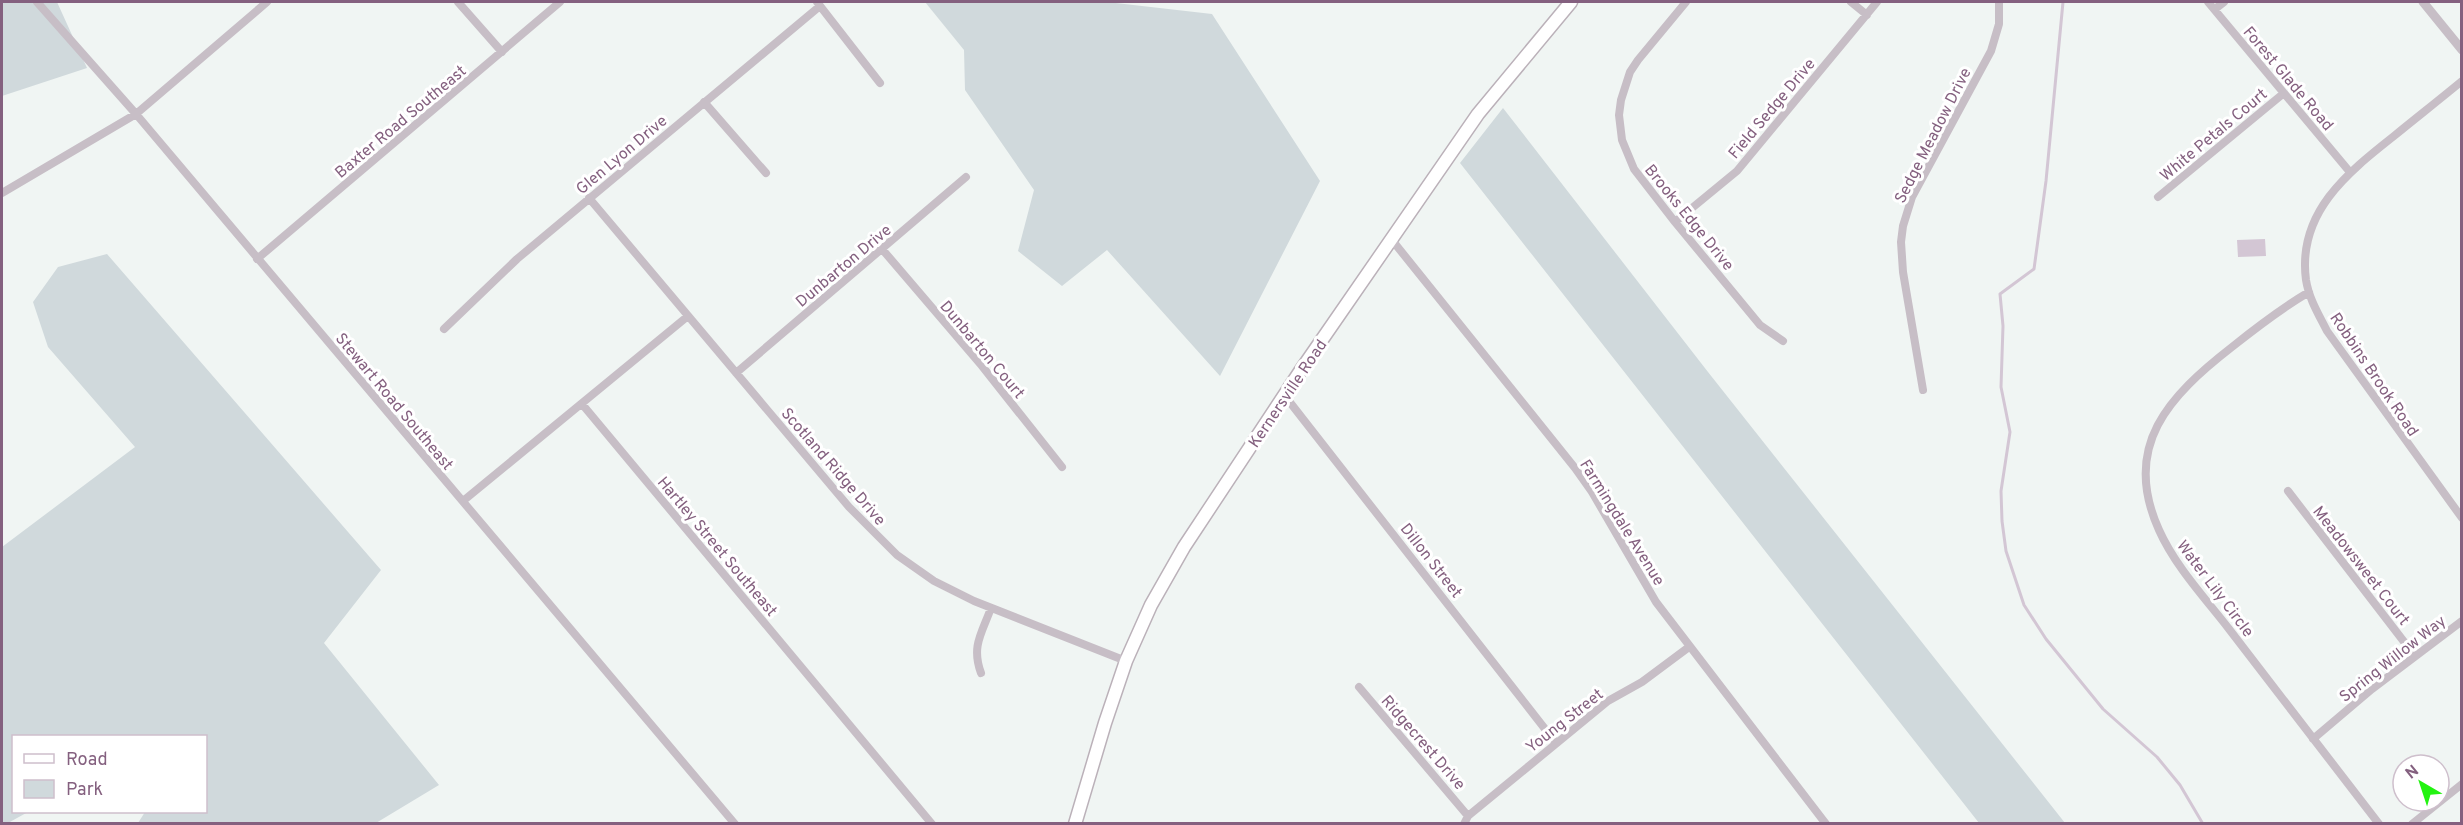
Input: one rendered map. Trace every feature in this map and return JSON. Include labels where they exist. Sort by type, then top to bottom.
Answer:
[{"type":"main road","name":"Kernersville Road","points":[[1075,824],[1126,661],[1151,605],[1184,547],[1478,114],[1571,2]]},
{"type":"street","name":"Stewart Road Southeast","points":[[37,2],[136,114],[735,824]]},
{"type":"street","points":[[2,193],[136,114],[267,2]]},
{"type":"street","points":[[458,2],[502,52]]},
{"type":"street","name":"Baxter Road Southeast","points":[[258,259],[560,2]]},
{"type":"street","name":"Brooks Edge Drive","points":[[1686,2],[1630,72],[1619,115],[1622,140],[1630,162],[1675,222],[1760,325],[1783,341]]},
{"type":"street","points":[[1851,2],[1867,15]]},
{"type":"street","name":"Field Sedge Drive","points":[[1675,222],[1737,171],[1878,2]]},
{"type":"street","name":"Sedge Meadow Drive","points":[[1923,390],[1903,272],[1901,242],[1903,226],[1912,197],[1990,51],[1999,24],[2000,2]]},
{"type":"street","name":"Forest Glade Road","points":[[2208,2],[2349,171]]},
{"type":"street","points":[[2215,9],[2224,2]]},
{"type":"street","points":[[2423,2],[2462,50]]},
{"type":"street","points":[[819,4],[880,82]]},
{"type":"street","name":"Glen Lyon Drive","points":[[444,330],[510,265],[819,4]]},
{"type":"street","name":"Robbins Brook Road","points":[[2462,81],[2349,171],[2321,208],[2308,239],[2306,257],[2306,281],[2326,331],[2462,518]]},
{"type":"street","name":"White Petals Court","points":[[2158,197],[2284,93]]},
{"type":"street","points":[[704,102],[766,173]]},
{"type":"street","name":"Dunbarton Drive","points":[[736,373],[966,177]]},
{"type":"street","name":"Scotland Ridge Drive","points":[[589,198],[849,507],[880,540],[934,581],[991,608],[1126,661]]},
{"type":"street","name":"Farmingdale Avenue","points":[[1392,240],[1575,468],[1592,492],[1651,594],[1689,647],[1826,824]]},
{"type":"street","name":"Dunbarton Court","points":[[882,249],[982,366],[1062,467]]},
{"type":"street","name":"Water Lily Circle","points":[[2309,292],[2258,326],[2184,387],[2161,418],[2152,440],[2145,469],[2150,506],[2168,549],[2379,824]]},
{"type":"street","points":[[463,501],[688,316]]},
{"type":"street","name":"Dillon Street","points":[[1285,396],[1556,743]]},
{"type":"street","name":"Hartley Street Southeast","points":[[582,404],[932,824]]},
{"type":"street","name":"Meadowsweet Court","points":[[2288,491],[2415,656]]},
{"type":"street","points":[[981,672],[975,657],[976,647],[991,608]]},
{"type":"street","name":"Spring Willow Way","points":[[2313,740],[2331,722],[2462,621]]},
{"type":"street","name":"Young Street","points":[[1466,820],[1608,700],[1642,682],[1689,647]]},
{"type":"street","name":"Ridgecrest Drive","points":[[1359,687],[1466,820]]},
{"type":"street","points":[[2412,824],[2462,784]]},
{"type":"green space","points":[[2,2],[57,2],[87,68],[2,96]]},
{"type":"green space","points":[[925,2],[1107,2],[1212,14],[1320,181],[1220,376],[1107,250],[1062,286],[1018,251],[1034,190],[965,90],[964,50]]},
{"type":"green space","points":[[1503,108],[1708,372],[2065,823],[1979,823],[1460,163]]},
{"type":"green space","points":[[107,254],[381,570],[324,643],[439,785],[376,823],[138,823],[144,813],[207,813],[207,735],[12,735],[12,813],[26,813],[8,823],[2,823],[2,547],[135,447],[48,347],[33,302],[58,267]]},
{"type":"shaded area","points":[[2265,239],[2266,256],[2238,257],[2237,240]]},
{"type":"waterway","points":[[2063,2],[2046,181],[2034,269],[2000,294],[2003,326],[2001,387],[2010,432],[2001,491],[2006,551],[2024,605],[2046,639],[2103,709],[2157,757],[2180,785],[2203,824]]}]
